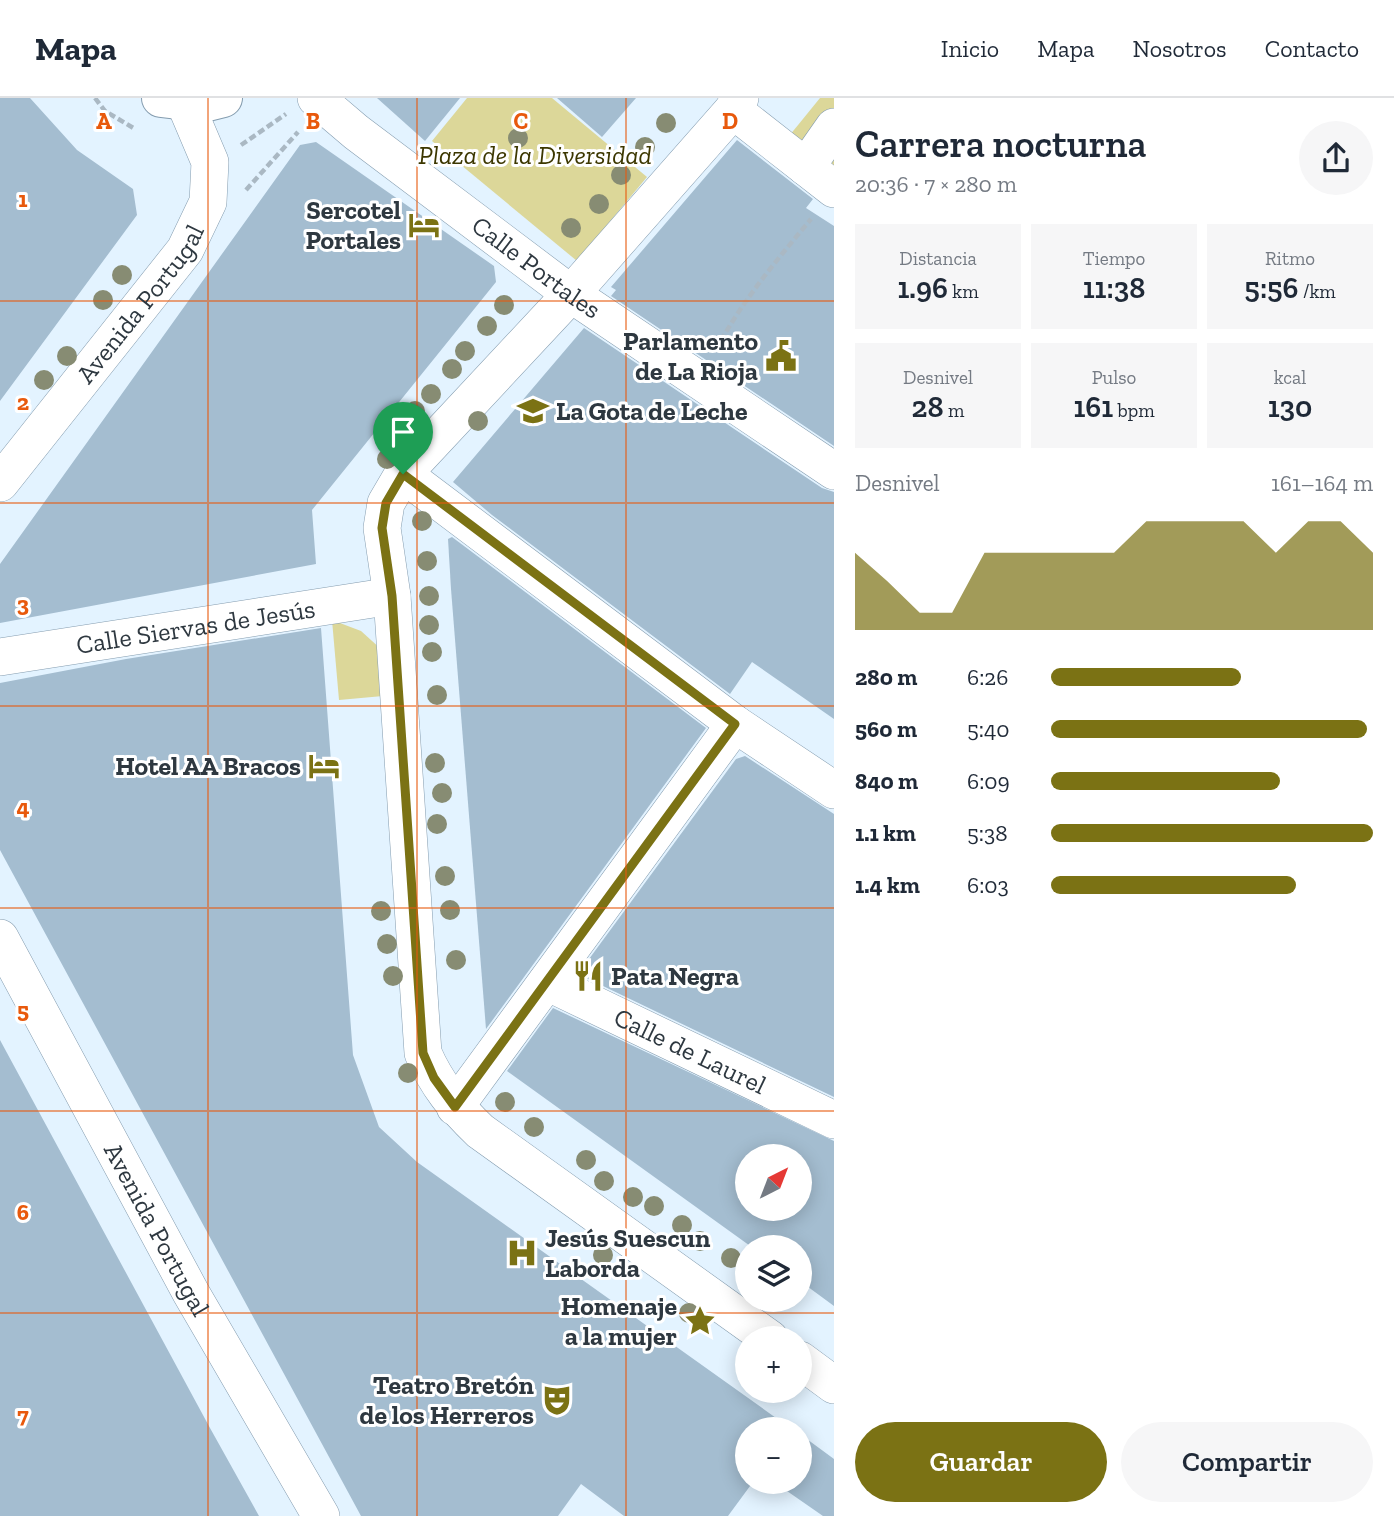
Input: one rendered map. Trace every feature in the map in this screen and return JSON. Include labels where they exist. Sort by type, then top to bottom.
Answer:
[{"type":"main road","points":[[173,100],[223,98]]},
{"type":"street","name":"Avenida Portugal","points":[[0,483],[185,250],[208,202],[210,162],[173,100]]},
{"type":"street","name":"Calle Portales","points":[[320,102],[570,294],[834,471]]},
{"type":"street","points":[[752,1326],[480,1131],[455,1107],[434,1078],[423,1053],[392,596],[382,528],[386,503],[403,474],[570,294],[737,104],[806,167],[825,201]]},
{"type":"street","points":[[806,167],[834,127]]},
{"type":"street","points":[[403,474],[735,724],[831,783]]},
{"type":"street","name":"Calle Siervas de Jesús","points":[[0,657],[392,596]]},
{"type":"street","points":[[455,1107],[735,724]]},
{"type":"street","name":"Avenida Portugal","points":[[0,938],[191,1293],[321,1516]]},
{"type":"street","name":"Calle de Laurel","points":[[547,982],[834,1120]]},
{"type":"street","points":[[812,1369],[834,1385]]},
{"type":"path","points":[[242,195],[320,102]]},
{"type":"path","points":[[700,383],[729,326],[825,201]]},
{"type":"green space","name":"Plaza de la Diversidad","points":[[467,98],[552,98],[647,177],[577,261],[432,141]]},
{"type":"green space","points":[[820,98],[834,98],[834,205],[772,157]]},
{"type":"green space","points":[[332,620],[361,631],[382,650],[383,696],[339,700]]},
{"type":"building","points":[[0,98],[30,98],[77,150],[133,189],[137,215],[0,401]]},
{"type":"building","points":[[377,98],[460,98],[425,141]]},
{"type":"building","points":[[557,98],[636,98],[602,137]]},
{"type":"building","points":[[737,140],[813,199],[806,208],[834,226],[834,446],[611,296],[616,290],[611,287]]},
{"type":"building","points":[[316,142],[494,266],[496,282],[312,510],[316,564],[0,623],[0,564],[300,145]]},
{"type":"building","points":[[584,328],[822,488],[834,492],[834,719],[752,662],[730,694],[492,515],[453,482]]},
{"type":"building","points":[[452,537],[706,728],[486,1029],[451,589],[448,539]]},
{"type":"building","points":[[321,628],[353,1055],[379,1127],[417,1162],[735,1389],[735,1403],[755,1403],[775,1417],[735,1417],[735,1494],[744,1494],[728,1516],[624,1516],[581,1484],[558,1516],[361,1516],[0,850],[0,683],[126,659]]},
{"type":"building","points":[[745,756],[834,814],[834,1097],[578,974],[736,759]]},
{"type":"building","points":[[553,1008],[834,1141],[834,1306],[812,1290],[812,1235],[735,1235],[507,1071]]},
{"type":"building","points":[[0,1040],[210,1428],[259,1516],[0,1516]]},
{"type":"building","points":[[812,1443],[834,1459],[834,1516],[823,1516],[791,1494],[812,1494]]},
{"type":"place","name":"Sercotel Portales","points":[[424,225]]},
{"type":"place","name":"Parlamento de La Rioja","points":[[781,356]]},
{"type":"place","name":"La Gota de Leche","points":[[533,411]]},
{"type":"place","name":"Hotel AA Bracos","points":[[324,766]]},
{"type":"place","name":"Pata Negra","points":[[588,976]]},
{"type":"place","name":"Jesús Suescun Laborda","points":[[522,1253]]},
{"type":"place","name":"Homenaje a la mujer","points":[[700,1321]]},
{"type":"place","name":"Teatro Bretón de los Herreros","points":[[557,1400]]},
{"type":"route","points":[[403,474],[735,724],[455,1107],[434,1078],[423,1053],[392,596],[382,528],[386,503],[403,474]]}]
